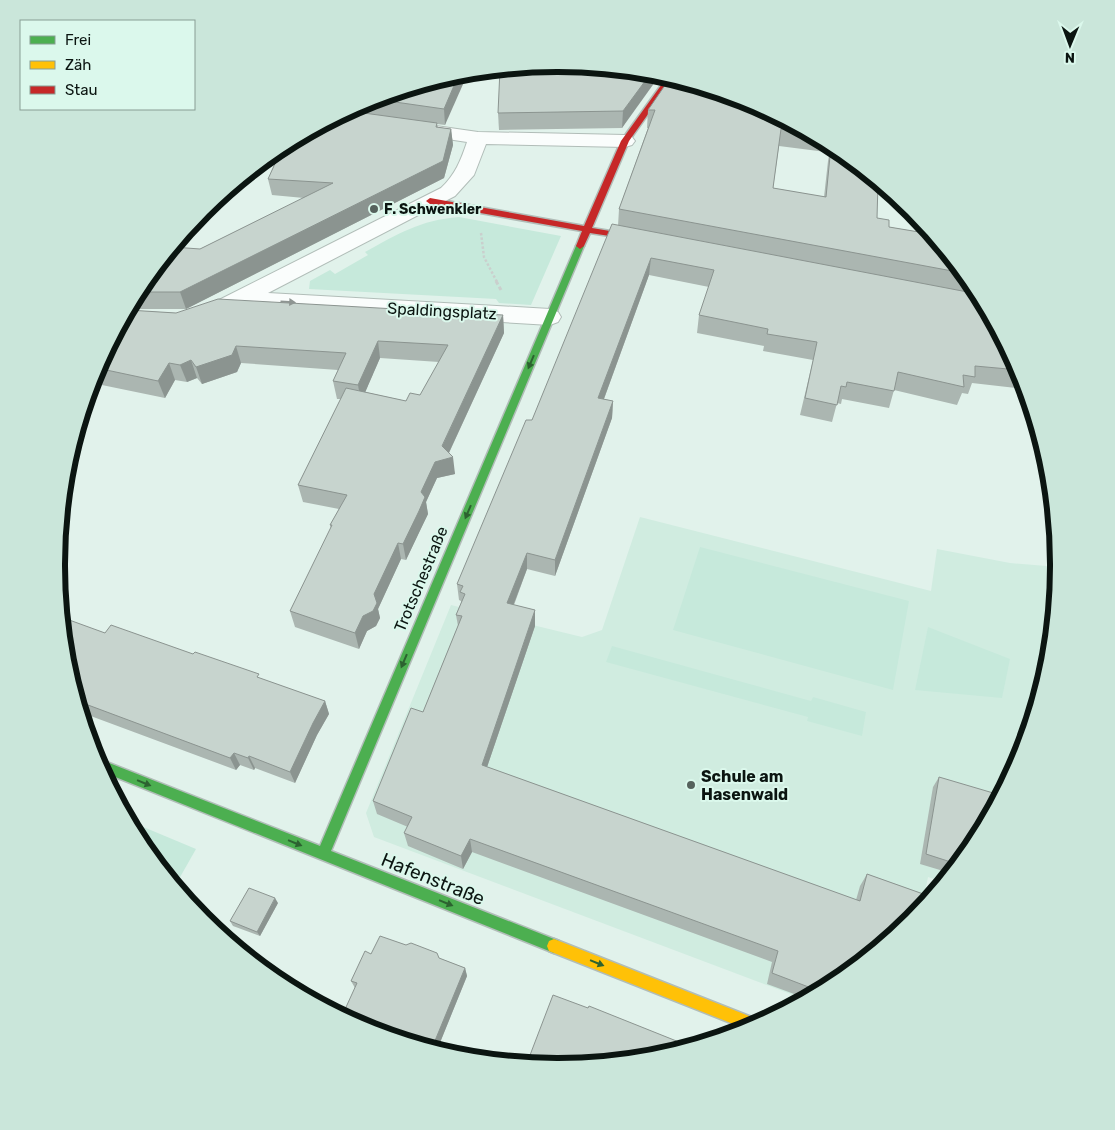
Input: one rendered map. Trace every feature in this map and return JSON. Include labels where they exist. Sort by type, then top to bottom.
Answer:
[{"type":"street","points":[[550,317],[625,141],[665,85]]},
{"type":"street","points":[[393,126],[478,138],[625,141]]},
{"type":"street","points":[[182,320],[231,303],[448,192],[459,184],[470,164],[478,138]]},
{"type":"street","points":[[430,201],[656,242]]},
{"type":"street","name":"Spaldingsplatz","points":[[231,303],[550,317]]},
{"type":"street","name":"Trotschestraße","points":[[322,854],[550,317]]},
{"type":"street","name":"Hafenstraße","points":[[110,769],[744,1021]]},
{"type":"path","points":[[478,210],[484,257],[514,315]]},
{"type":"shaded area","points":[[459,217],[561,236],[531,305],[499,303],[496,299],[309,289],[310,281],[330,270],[335,274],[368,255],[365,252],[399,234],[432,221]]},
{"type":"shaded area","name":"Schule am Hasenwald","points":[[640,517],[931,591],[937,549],[1010,563],[1050,566],[1046,629],[1041,661],[1033,692],[1013,753],[984,811],[967,839],[936,880],[928,877],[925,893],[906,913],[857,956],[796,996],[374,837],[366,813],[451,605],[582,637],[602,630]]},
{"type":"shaded area","points":[[700,547],[909,601],[893,690],[673,630]]},
{"type":"shaded area","points":[[928,627],[1010,659],[1002,698],[915,690]]},
{"type":"shaded area","points":[[612,646],[811,701],[813,697],[866,712],[862,736],[807,721],[808,717],[606,662]]},
{"type":"shaded area","points":[[140,826],[196,849],[179,880]]},
{"type":"building","points":[[558,72],[645,81],[623,111],[498,113],[500,76]]},
{"type":"building","points":[[455,83],[444,109],[392,102],[430,89]]},
{"type":"building","points":[[665,85],[685,89],[746,110],[788,130],[781,129],[773,188],[826,197],[830,155],[878,191],[877,218],[889,220],[889,227],[921,232],[952,271],[619,209],[655,110],[648,110]]},
{"type":"building","points":[[363,113],[437,123],[436,127],[451,129],[443,161],[180,292],[147,292],[181,248],[200,249],[333,183],[268,179],[276,162],[311,138]]},
{"type":"building","points":[[612,224],[968,292],[999,347],[1009,369],[975,366],[975,377],[963,375],[964,387],[898,372],[894,391],[847,382],[846,387],[841,386],[837,405],[805,398],[817,342],[767,334],[768,329],[699,315],[714,270],[651,258],[598,398],[613,401],[555,560],[527,553],[507,603],[535,610],[482,765],[860,901],[867,874],[924,894],[906,913],[857,956],[810,988],[772,973],[778,951],[470,839],[461,856],[404,833],[412,817],[373,801],[411,708],[423,712],[462,616],[456,615],[465,594],[460,592],[463,586],[457,584],[526,420],[532,420]]},
{"type":"building","points":[[218,299],[503,315],[442,446],[453,457],[435,462],[421,492],[425,497],[419,511],[403,544],[398,543],[374,594],[377,603],[373,611],[363,616],[355,633],[290,611],[332,525],[330,525],[347,495],[298,485],[346,388],[406,401],[410,393],[420,395],[448,345],[378,341],[358,385],[333,381],[346,353],[236,346],[232,355],[196,367],[191,360],[180,365],[169,363],[158,381],[105,370],[136,311],[176,313]]},
{"type":"building","points":[[68,620],[105,633],[111,625],[193,654],[195,652],[259,674],[257,677],[325,701],[290,772],[249,756],[248,758],[234,753],[230,758],[85,704],[83,697],[85,695],[83,694],[74,661]]},
{"type":"building","points":[[939,777],[994,793],[967,839],[950,862],[926,854]]},
{"type":"building","points":[[249,888],[275,898],[257,932],[230,921]]},
{"type":"building","points":[[380,936],[406,945],[411,943],[437,953],[439,958],[465,968],[434,1042],[399,1031],[345,1009],[357,983],[351,981],[365,951],[371,954]]},
{"type":"building","points":[[553,995],[588,1008],[589,1006],[680,1042],[622,1053],[590,1056],[558,1058],[530,1056]]},
{"type":"traffic: fast","points":[[323,854],[580,246]]},
{"type":"traffic: fast","points":[[110,769],[554,946]]},
{"type":"traffic: slow","points":[[554,946],[744,1021]]},
{"type":"traffic: jam","points":[[580,246],[625,141],[665,85]]},
{"type":"traffic: jam","points":[[430,201],[646,240]]},
{"type":"place","name":"F. Schwenkler","points":[[374,209]]},
{"type":"place","name":"Schule am Hasenwald","points":[[691,785]]}]
